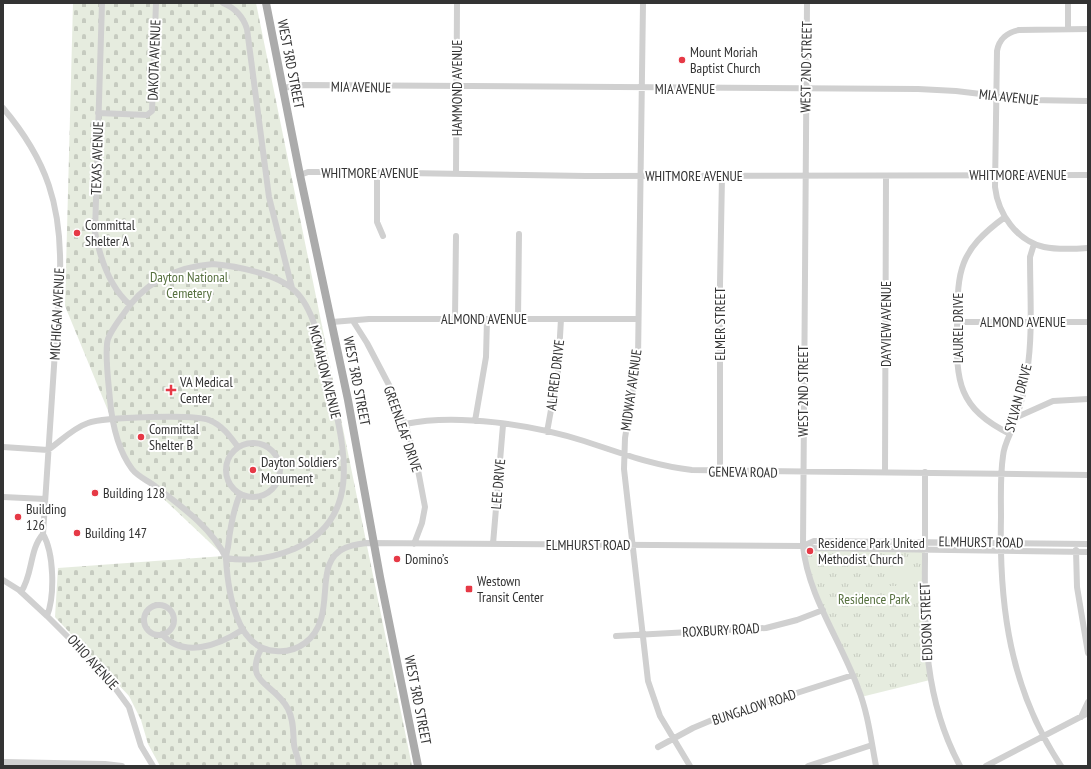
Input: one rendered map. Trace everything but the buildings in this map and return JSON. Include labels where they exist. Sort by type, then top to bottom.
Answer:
[{"type":"main road","name":"WEST 3RD STREET","points":[[266,3],[282,88],[348,400],[374,543],[418,766]]},
{"type":"street","name":"TEXAS AVENUE","points":[[102,3],[94,216],[96,237],[101,258],[108,275],[122,298],[129,304]]},
{"type":"street","name":"DAKOTA AVENUE","points":[[98,113],[147,115],[152,111],[156,3]]},
{"type":"street","name":"MCMAHON AVENUE","points":[[223,3],[231,7],[244,20],[247,29],[269,197],[292,288],[298,293],[311,317],[323,353],[341,440],[344,465],[343,488],[330,523],[324,530],[305,543],[268,558],[235,560],[226,558]]},
{"type":"street","name":"HAMMOND AVENUE","points":[[456,173],[457,3]]},
{"type":"street","name":"MIDWAY AVENUE","points":[[643,3],[637,369],[625,438],[625,488],[641,634],[650,689],[660,716],[690,766]]},
{"type":"street","name":"WEST 2ND STREET","points":[[807,3],[803,546],[807,570],[823,610],[853,675],[864,705],[876,766]]},
{"type":"street","points":[[1068,3],[1068,30]]},
{"type":"street","points":[[1088,29],[1020,30],[1006,36],[1000,42],[997,51],[995,175],[997,198],[1005,218],[1017,231],[1034,244],[1052,248],[1088,248]]},
{"type":"street","name":"MIA AVENUE","points":[[282,88],[297,86],[943,90],[1041,101],[1088,101]]},
{"type":"street","name":"MICHIGAN AVENUE","points":[[3,108],[24,133],[40,160],[54,201],[59,227],[60,275],[43,534],[50,553],[52,567],[50,606],[47,616]]},
{"type":"street","name":"WHITMORE AVENUE","points":[[300,175],[308,172],[722,176],[1088,175]]},
{"type":"street","points":[[377,173],[377,222],[383,236]]},
{"type":"street","name":"ELMER STREET","points":[[720,471],[720,284],[722,176]]},
{"type":"street","name":"DAYVIEW AVENUE","points":[[885,472],[886,176]]},
{"type":"street","name":"LAUREL DRIVE","points":[[1005,218],[982,236],[973,246],[964,263],[957,287],[957,367],[959,379],[965,395],[972,406],[984,419],[1010,434]]},
{"type":"street","points":[[518,319],[519,234]]},
{"type":"street","points":[[455,319],[456,236]]},
{"type":"street","name":"SYLVAN DRIVE","points":[[1034,244],[1030,257],[1027,372],[1017,417],[1002,457],[1000,543],[1002,597],[1011,648],[1024,692],[1044,736],[1061,766]]},
{"type":"street","points":[[226,558],[207,531],[197,521],[132,469],[119,440],[112,419],[107,341],[112,330],[129,304],[145,289],[161,278],[181,269],[203,265],[221,265],[239,268],[263,275],[292,288]]},
{"type":"street","name":"ALMOND AVENUE","points":[[332,322],[455,319],[637,319]]},
{"type":"street","points":[[474,421],[484,372],[487,319]]},
{"type":"street","name":"ALFRED DRIVE","points":[[547,432],[558,371],[561,319]]},
{"type":"street","name":"GREENLEAF DRIVE","points":[[353,321],[381,369],[405,424],[418,470],[424,502],[424,518],[414,544]]},
{"type":"street","name":"ALMOND AVENUE","points":[[957,322],[1088,322]]},
{"type":"street","points":[[1017,417],[1053,401],[1088,399]]},
{"type":"street","points":[[3,447],[48,450],[83,425],[97,420],[200,418],[215,423],[224,429],[238,447]]},
{"type":"street","name":"GENEVA ROAD","points":[[405,424],[440,421],[474,421],[503,424],[547,432],[668,467],[720,471],[925,472],[1088,475]]},
{"type":"street","name":"LEE DRIVE","points":[[493,544],[503,424]]},
{"type":"street","points":[[251,443],[264,445],[273,451],[277,457],[280,470],[276,484],[268,492],[254,496],[240,494],[231,485],[227,472],[230,456],[238,447],[251,443]]},
{"type":"street","name":"EDISON STREET","points":[[925,472],[925,642],[930,680],[944,729],[960,766]]},
{"type":"street","points":[[240,494],[233,515],[226,558],[234,606],[242,630],[249,639],[261,648],[255,661],[256,672],[261,681],[280,697],[288,709],[292,722],[298,766]]},
{"type":"street","points":[[3,497],[45,499]]},
{"type":"street","name":"MICHIGAN AVENUE","points":[[21,592],[27,582],[37,543],[43,534]]},
{"type":"street","name":"ELMHURST ROAD","points":[[803,546],[814,541],[1088,544]]},
{"type":"street","name":"ELMHURST ROAD","points":[[261,648],[276,651],[290,650],[303,644],[312,637],[324,614],[327,571],[332,558],[348,546],[374,543],[803,546],[815,548],[1000,552],[1088,552]]},
{"type":"street","points":[[1076,544],[1077,587],[1088,653]]},
{"type":"street","name":"OHIO AVENUE","points":[[3,580],[21,592],[77,644],[124,697],[132,713],[141,746],[153,766]]},
{"type":"street","points":[[162,634],[170,629],[173,618],[168,609],[162,606],[155,606],[146,613],[144,624],[149,631],[162,634],[168,642],[173,644],[195,647],[213,645],[242,630]]},
{"type":"street","name":"ROXBURY ROAD","points":[[616,636],[766,628],[797,620],[823,610]]},
{"type":"street","name":"BUNGALOW ROAD","points":[[658,747],[673,738],[712,720],[853,675]]},
{"type":"street","points":[[1081,717],[1088,702]]},
{"type":"street","points":[[986,766],[1088,713]]},
{"type":"street","points":[[808,766],[872,745]]},
{"type":"street","points":[[3,762],[105,764],[122,766]]},
{"type":"green space","name":"Dayton National Cemetery","points":[[73,3],[256,3],[412,766],[160,766],[148,744],[141,720],[129,696],[55,617],[58,568],[224,556],[132,469],[65,306]]},
{"type":"green space","name":"Residence Park","points":[[803,546],[925,550],[930,680],[861,697],[811,582]]},
{"type":"green space","points":[[893,558],[912,558],[912,567],[893,567]]},
{"type":"green space","points":[[912,569],[912,578],[893,578],[893,570]]},
{"type":"green space","points":[[887,586],[905,586],[905,597],[887,597]]},
{"type":"place","name":"Mount Moriah Baptist Church","points":[[682,60]]},
{"type":"place","name":"Committal Shelter A","points":[[77,233]]},
{"type":"place","name":"VA Medical Center","points":[[171,390]]},
{"type":"place","name":"Committal Shelter B","points":[[141,437]]},
{"type":"place","name":"Dayton Soldiers’ Monument","points":[[253,470]]},
{"type":"place","name":"Building 128","points":[[95,493]]},
{"type":"place","name":"Building 126","points":[[18,517]]},
{"type":"place","name":"Building 147","points":[[77,533]]},
{"type":"place","name":"Residence Park United Methodist Church","points":[[810,551]]},
{"type":"place","name":"Domino’s","points":[[397,559]]},
{"type":"place","name":"Westown Transit Center","points":[[469,589]]}]
